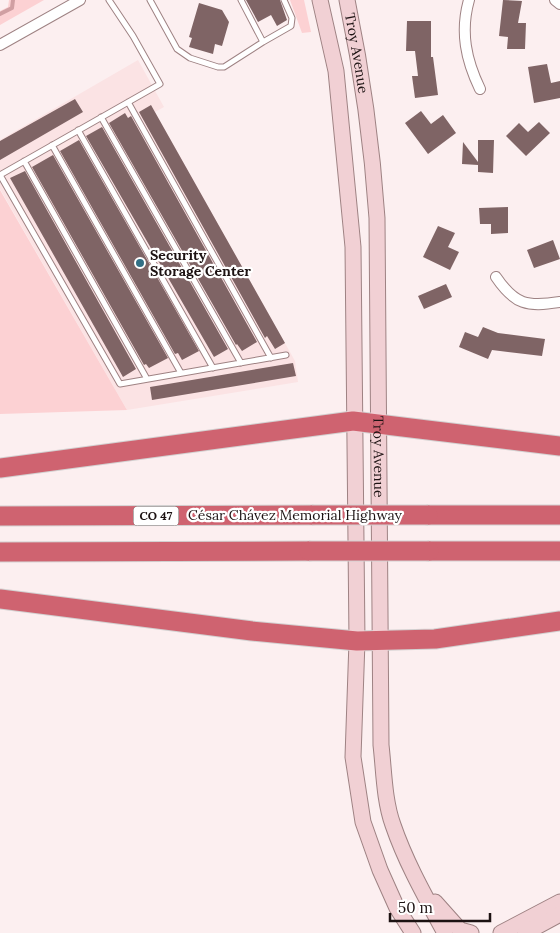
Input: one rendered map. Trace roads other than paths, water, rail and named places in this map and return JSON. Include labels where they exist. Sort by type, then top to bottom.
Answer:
[{"type":"highway","points":[[0,468],[353,421],[560,446]]},
{"type":"highway","name":"César Chávez Memorial Highway","points":[[0,516],[560,515]]},
{"type":"highway","points":[[0,552],[560,551]]},
{"type":"highway","points":[[0,599],[252,631],[356,641],[382,642],[435,639],[560,621]]},
{"type":"main road","name":"Troy Avenue","points":[[320,0],[336,71],[353,247],[356,641],[353,757],[363,822],[380,870],[398,908],[413,933]]},
{"type":"main road","name":"Troy Avenue","points":[[347,0],[359,58],[372,150],[377,218],[382,642],[381,745],[385,788],[392,824],[416,880],[445,933]]},
{"type":"main road","points":[[416,880],[460,930],[471,933]]},
{"type":"main road","points":[[501,933],[560,902]]},
{"type":"main road","points":[[525,933],[560,914]]},
{"type":"street","points":[[0,45],[80,0]]},
{"type":"street","points":[[470,0],[464,20],[464,38],[470,66],[480,89]]},
{"type":"street","points":[[554,0],[560,4]]},
{"type":"street","points":[[496,277],[509,296],[536,306],[560,302]]},
{"type":"lane","points":[[109,0],[133,36],[160,84],[0,175],[120,384],[286,356]]},
{"type":"lane","points":[[150,0],[177,49],[190,58],[218,67],[224,67],[291,26],[292,18],[284,0]]},
{"type":"lane","points":[[241,0],[263,42]]},
{"type":"lane","points":[[128,102],[271,358]]},
{"type":"lane","points":[[101,117],[241,363]]},
{"type":"lane","points":[[78,130],[212,368]]},
{"type":"lane","points":[[52,145],[181,373]]},
{"type":"lane","points":[[24,161],[147,379]]},
{"type":"waterway","points":[[0,14],[12,8],[13,0]]},
{"type":"place","name":"Security Storage Center","points":[[140,263]]}]
